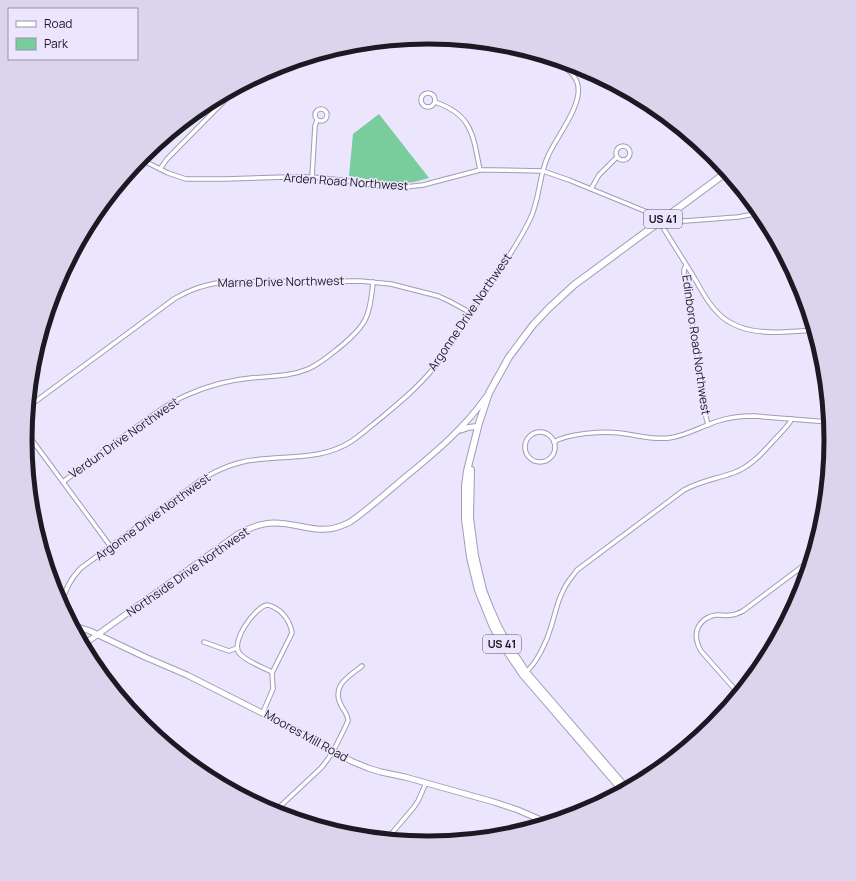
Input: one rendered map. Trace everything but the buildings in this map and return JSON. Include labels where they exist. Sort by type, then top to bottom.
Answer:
[{"type":"main road","name":"Northside Drive Northwest","points":[[478,425],[489,393],[500,372],[517,346],[549,308],[574,285],[722,175]]},
{"type":"main road","name":"US 41","points":[[478,425],[467,471],[465,486],[465,519],[474,576],[480,596],[502,644],[524,674],[619,787]]},
{"type":"main road","name":"US 41","points":[[524,674],[623,785]]},
{"type":"street","name":"Argonne Drive Northwest","points":[[64,595],[67,586],[76,573],[201,480],[222,468],[237,463],[252,460],[318,455],[335,450],[351,441],[401,401],[424,378],[439,360],[527,227],[537,201],[543,171],[548,156],[567,123],[577,99],[578,85],[569,71]]},
{"type":"street","points":[[425,93],[430,93],[434,97],[435,102],[431,106],[425,107],[421,103],[421,97],[425,93]]},
{"type":"street","points":[[160,169],[167,159],[223,102]]},
{"type":"street","points":[[435,102],[456,113],[468,125],[473,138],[480,170]]},
{"type":"street","points":[[312,177],[315,126],[317,120]]},
{"type":"street","points":[[621,146],[627,147],[630,150],[630,154],[625,159],[621,160],[617,157],[616,151],[621,146]]},
{"type":"street","points":[[591,189],[599,175],[617,157]]},
{"type":"street","name":"Arden Road Northwest","points":[[146,162],[176,176],[195,179],[312,177],[386,187],[406,188],[480,170],[543,171],[591,189],[656,216],[662,220],[685,221],[738,217],[753,214]]},
{"type":"street","points":[[662,220],[664,229],[705,296],[716,311],[730,322],[746,329],[760,331],[789,332],[809,330]]},
{"type":"street","name":"Edinboro Road Northwest","points":[[686,265],[684,275],[708,425]]},
{"type":"street","name":"Marne Drive Northwest","points":[[34,403],[174,299],[195,288],[209,284],[223,282],[373,282],[391,284],[438,296],[471,313]]},
{"type":"street","name":"Verdun Drive Northwest","points":[[63,482],[159,411],[187,395],[230,381],[294,374],[320,362],[352,337],[362,325],[370,306],[373,282]]},
{"type":"street","name":"Northside Drive Northwest","points":[[88,642],[248,528],[261,524],[274,523],[314,530],[326,530],[338,528],[350,522],[458,431],[489,393]]},
{"type":"street","points":[[554,442],[573,436],[598,432],[621,433],[652,438],[671,437],[682,435],[725,419],[744,416],[823,422]]},
{"type":"street","points":[[524,674],[535,662],[548,634],[562,591],[577,570],[684,490],[747,466],[789,425],[792,419]]},
{"type":"street","points":[[465,423],[472,421],[478,425]]},
{"type":"street","name":"Northside Drive Northwest","points":[[458,431],[478,425]]},
{"type":"street","points":[[535,433],[546,433],[554,442],[555,448],[553,454],[550,459],[545,462],[533,461],[525,452],[526,440],[535,433]]},
{"type":"street","points":[[32,440],[111,547]]},
{"type":"street","points":[[736,690],[701,651],[696,640],[698,628],[703,621],[710,616],[731,616],[743,611],[804,565]]},
{"type":"street","points":[[263,712],[273,689],[271,678],[272,672],[292,633],[287,620],[278,610],[267,605],[260,609],[243,629],[238,639],[237,648],[239,654],[245,659],[272,672]]},
{"type":"street","name":"Moores Mill Road","points":[[79,627],[98,634],[263,712],[351,761],[368,768],[494,802],[540,820]]},
{"type":"street","points":[[204,642],[229,651],[237,648]]},
{"type":"street","points":[[279,807],[321,768],[333,751],[348,722],[346,712],[339,698],[339,687],[345,678],[362,666]]},
{"type":"street","points":[[391,835],[414,807],[426,783]]},
{"type":"green space","points":[[379,114],[429,178],[414,182],[398,183],[381,182],[349,176],[353,134]]}]
